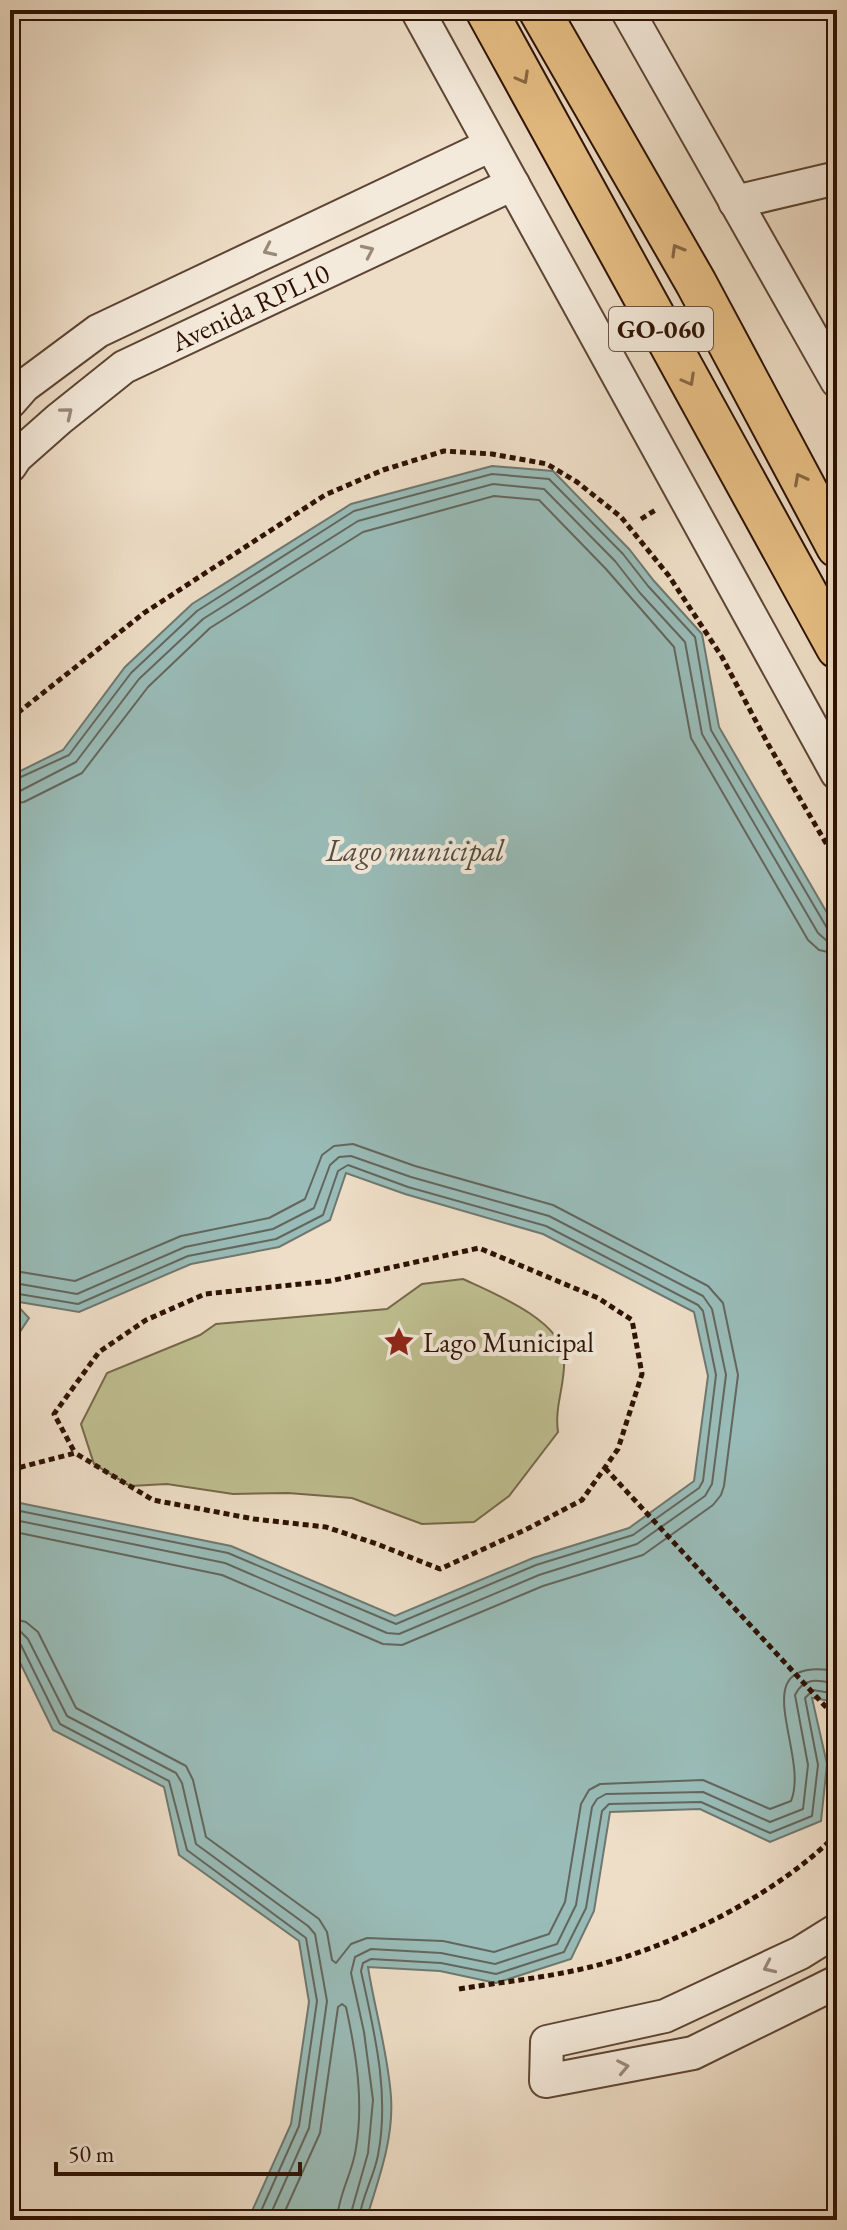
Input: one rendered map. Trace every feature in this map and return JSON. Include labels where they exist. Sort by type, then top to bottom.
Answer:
[{"type":"main road","name":"GO-060","points":[[486,10],[837,648]]},
{"type":"main road","name":"GO-060","points":[[539,10],[696,283],[837,547]]},
{"type":"street","points":[[417,10],[837,773]]},
{"type":"street","points":[[627,10],[837,381]]},
{"type":"street","name":"Avenida RPL10","points":[[15,390],[98,331],[491,145]]},
{"type":"street","points":[[735,202],[837,178]]},
{"type":"street","name":"Avenida RPL10","points":[[10,466],[27,447],[124,367],[513,184]]},
{"type":"street","points":[[837,1930],[800,1953],[665,2016],[547,2042],[546,2081],[693,2053],[837,1982]]},
{"type":"path","points":[[10,719],[144,613],[325,495],[383,470],[444,451],[492,454],[547,464],[577,482],[621,517],[669,576],[722,657],[768,744],[837,862]]},
{"type":"path","points":[[479,1248],[598,1298],[632,1320],[642,1374],[618,1449],[582,1500],[440,1569],[326,1527],[254,1519],[153,1500],[75,1453],[54,1414],[99,1352],[146,1320],[205,1294],[330,1281],[479,1248]]},
{"type":"path","points":[[10,1470],[75,1453]]},
{"type":"path","points":[[605,1468],[837,1719]]},
{"type":"path","points":[[459,1989],[585,1968],[653,1947],[777,1885],[837,1834]]},
{"type":"green space","points":[[463,1279],[524,1309],[539,1320],[560,1344],[564,1357],[558,1432],[509,1496],[474,1522],[422,1524],[352,1498],[288,1493],[233,1494],[167,1484],[130,1486],[94,1464],[81,1424],[107,1373],[200,1335],[216,1324],[387,1309],[422,1284]]},
{"type":"water","name":"Lago municipal","points":[[492,466],[553,471],[629,549],[702,634],[719,727],[837,930],[837,1702],[812,1698],[827,1764],[821,1821],[770,1842],[700,1809],[610,1812],[594,1911],[571,1959],[496,1983],[440,1971],[368,1967],[387,2064],[391,2113],[384,2160],[366,2220],[248,2220],[291,2124],[309,2002],[299,1941],[179,1855],[164,1787],[53,1730],[10,1642],[10,1501],[231,1546],[395,1616],[533,1558],[629,1528],[694,1481],[708,1376],[694,1312],[543,1234],[405,1194],[346,1173],[330,1220],[279,1247],[191,1264],[79,1312],[13,1301],[29,1318],[10,1347],[10,776],[63,750],[125,667],[192,604],[351,504]]},
{"type":"place","name":"Lago Municipal","points":[[399,1342]]}]
